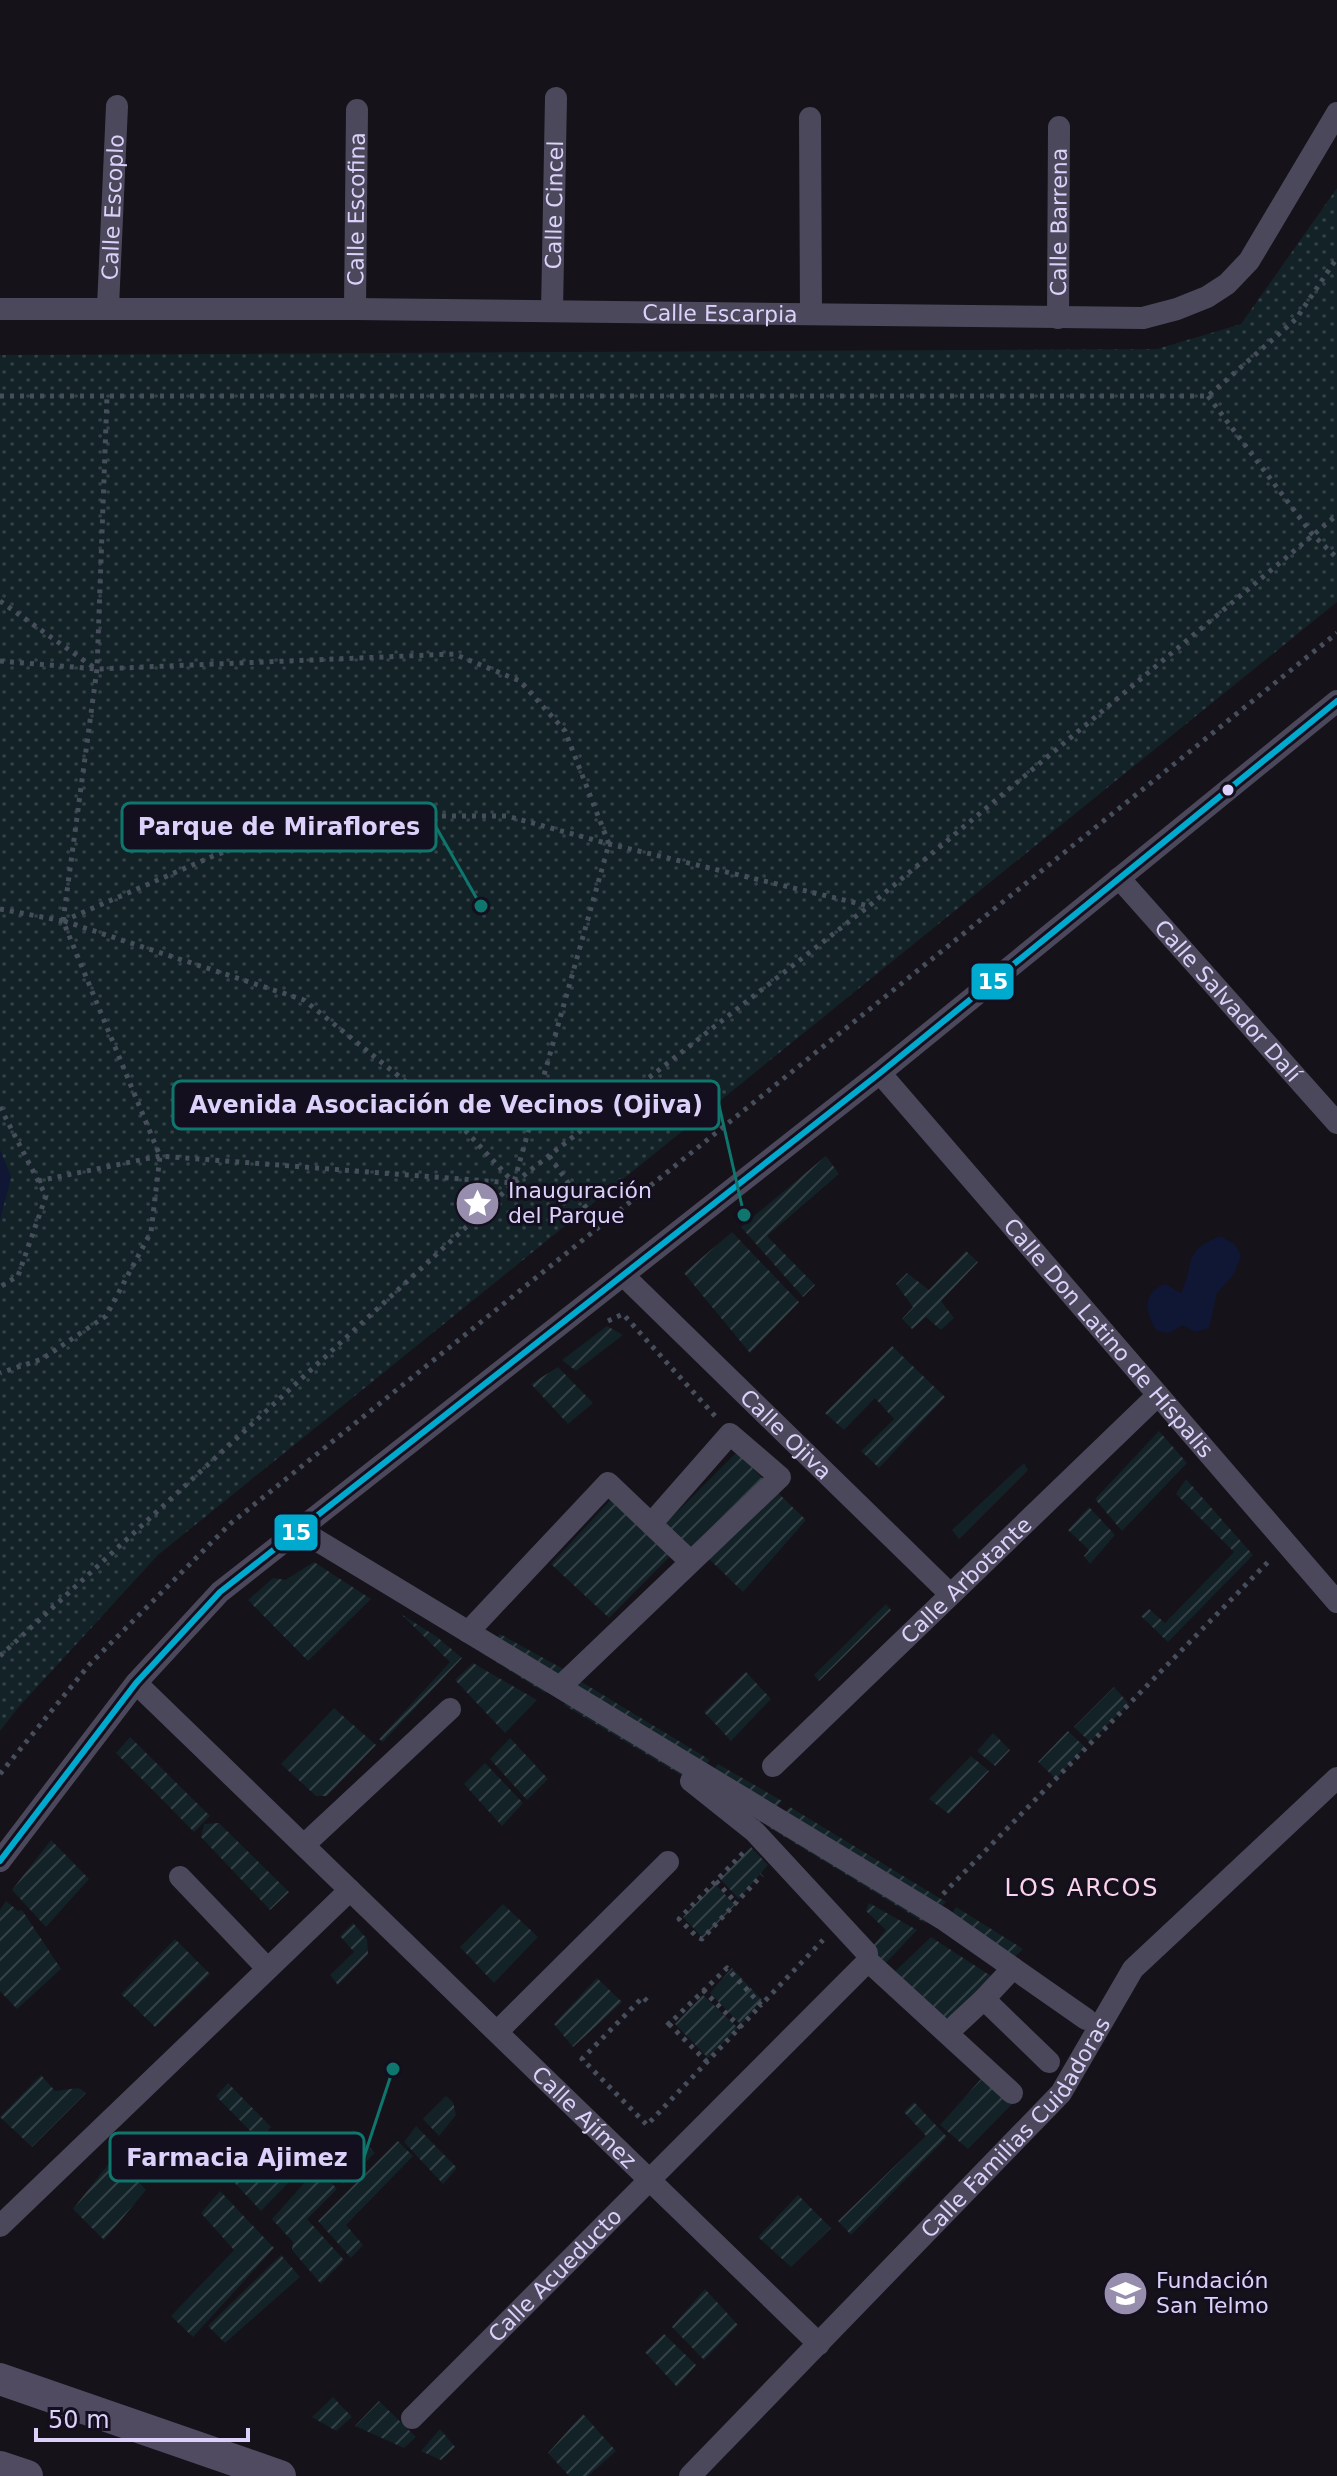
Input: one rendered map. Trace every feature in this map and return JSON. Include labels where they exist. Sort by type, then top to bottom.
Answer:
[{"type":"street","name":"Calle Cincel","points":[[552,311],[556,98]]},
{"type":"street","name":"Calle Escoplo","points":[[108,307],[117,106]]},
{"type":"street","name":"Calle Escofina","points":[[355,309],[357,110]]},
{"type":"street","name":"Calle Escarpia","points":[[0,309],[108,307],[1143,318],[1207,297],[1227,284],[1249,261],[1337,113]]},
{"type":"street","points":[[810,118],[811,314]]},
{"type":"street","name":"Calle Barrena","points":[[1058,318],[1059,127]]},
{"type":"street","points":[[0,1861],[136,1683],[220,1592],[880,1073],[1337,701]]},
{"type":"street","name":"Calle Salvador Dalí","points":[[1119,878],[1337,1123]]},
{"type":"street","name":"Calle Don Latino de Híspalis","points":[[880,1073],[1337,1602]]},
{"type":"street","name":"Calle Ojiva","points":[[623,1275],[950,1594]]},
{"type":"street","name":"Calle Arbotante","points":[[773,1766],[1158,1395]]},
{"type":"street","points":[[560,1687],[780,1477],[730,1434],[651,1524]]},
{"type":"street","points":[[468,1632],[608,1483],[691,1562]]},
{"type":"street","points":[[300,1530],[927,1910],[1086,2019]]},
{"type":"street","name":"Calle Ajímez","points":[[136,1683],[819,2344]]},
{"type":"street","points":[[304,1845],[450,1709]]},
{"type":"street","points":[[700,1772],[691,1781],[755,1832],[868,1957],[1012,2093]]},
{"type":"street","name":"Calle Familias Cuidadoras","points":[[690,2476],[1061,2093],[1133,1969],[1337,1778]]},
{"type":"street","points":[[497,2032],[668,1862]]},
{"type":"street","points":[[180,1877],[267,1968]]},
{"type":"street","points":[[0,2226],[350,1890]]},
{"type":"street","name":"Calle Acueducto","points":[[412,2418],[868,1957]]},
{"type":"street","points":[[956,2025],[1013,1968]]},
{"type":"street","points":[[984,1999],[1049,2062]]},
{"type":"street","points":[[0,2379],[280,2476]]},
{"type":"street","points":[[0,2467],[27,2476]]},
{"type":"path","points":[[0,396],[1208,396],[1296,319],[1337,258]]},
{"type":"path","points":[[1208,396],[1312,534],[1337,558]]},
{"type":"path","points":[[0,1373],[42,1359],[106,1316],[151,1232],[160,1156],[63,921],[97,669],[107,397]]},
{"type":"path","points":[[0,1656],[514,1183],[869,906],[1337,515]]},
{"type":"path","points":[[0,601],[97,669]]},
{"type":"path","points":[[0,1774],[89,1665],[230,1524],[1337,633]]},
{"type":"path","points":[[0,661],[97,669],[454,654],[520,681],[565,731],[609,844],[514,1183]]},
{"type":"path","points":[[63,921],[316,816],[507,816],[609,844],[869,906]]},
{"type":"path","points":[[0,909],[63,921],[304,1000],[462,1127],[514,1183]]},
{"type":"path","points":[[0,1107],[46,1196],[18,1276],[0,1287]]},
{"type":"path","points":[[38,1181],[160,1156],[514,1183]]},
{"type":"path","points":[[549,1156],[600,1227]]},
{"type":"path","points":[[596,1325],[623,1314],[736,1440]]},
{"type":"path","points":[[927,1910],[1287,1544]]},
{"type":"path","points":[[736,1904],[716,1881],[679,1919],[702,1939],[736,1904],[770,1866]]},
{"type":"path","points":[[715,1884],[736,1904]]},
{"type":"path","points":[[647,2001],[643,1997],[582,2059],[647,2125],[800,1962]]},
{"type":"path","points":[[707,2062],[668,2023],[727,1968],[761,2005]]},
{"type":"path","points":[[703,1990],[741,2028]]},
{"type":"shaded area","points":[[1337,188],[1337,602],[158,1555],[0,1731],[0,355],[1157,349],[1241,324]]},
{"type":"shaded area","points":[[826,1156],[839,1174],[767,1236],[815,1285],[803,1297],[741,1227]]},
{"type":"shaded area","points":[[732,1232],[799,1302],[750,1353],[684,1273]]},
{"type":"shaded area","points":[[966,1251],[978,1262],[941,1301],[954,1318],[941,1330],[926,1317],[912,1329],[902,1319],[913,1307],[896,1284],[907,1273],[929,1290]]},
{"type":"shaded area","points":[[607,1326],[623,1335],[576,1371],[562,1360]]},
{"type":"shaded area","points":[[892,1346],[945,1397],[879,1468],[861,1451],[894,1419],[875,1398],[844,1430],[825,1413]]},
{"type":"shaded area","points":[[558,1367],[593,1403],[568,1424],[531,1384]]},
{"type":"shaded area","points":[[1159,1431],[1187,1463],[1122,1531],[1095,1499]]},
{"type":"shaded area","points":[[737,1452],[766,1482],[696,1554],[664,1525]]},
{"type":"shaded area","points":[[1024,1463],[1028,1470],[959,1539],[952,1530]]},
{"type":"shaded area","points":[[1186,1479],[1253,1555],[1168,1642],[1141,1616],[1149,1609],[1165,1623],[1234,1552],[1176,1494]]},
{"type":"shaded area","points":[[774,1489],[806,1520],[743,1592],[707,1557]]},
{"type":"shaded area","points":[[618,1492],[677,1549],[609,1618],[551,1564]]},
{"type":"shaded area","points":[[1089,1507],[1115,1535],[1090,1564],[1084,1556],[1089,1550],[1068,1530]]},
{"type":"shaded area","points":[[314,1562],[371,1599],[308,1661],[248,1600],[273,1578],[285,1580]]},
{"type":"shaded area","points":[[886,1604],[891,1610],[819,1681],[814,1675]]},
{"type":"shaded area","points":[[401,1614],[437,1637],[462,1658],[383,1742],[379,1739],[450,1662]]},
{"type":"shaded area","points":[[500,1634],[565,1670],[545,1693],[482,1653]]},
{"type":"shaded area","points":[[473,1663],[537,1700],[505,1733],[455,1680]]},
{"type":"shaded area","points":[[746,1672],[771,1699],[731,1741],[704,1712]]},
{"type":"shaded area","points":[[580,1681],[710,1760],[691,1781],[564,1705]]},
{"type":"shaded area","points":[[1114,1687],[1129,1704],[1090,1742],[1074,1727]]},
{"type":"shaded area","points":[[334,1708],[376,1745],[327,1796],[316,1796],[281,1764]]},
{"type":"shaded area","points":[[1068,1731],[1085,1747],[1056,1779],[1038,1762]]},
{"type":"shaded area","points":[[993,1733],[1010,1750],[995,1766],[977,1751]]},
{"type":"shaded area","points":[[130,1737],[210,1816],[194,1832],[116,1753]]},
{"type":"shaded area","points":[[510,1738],[548,1779],[527,1800],[490,1759]]},
{"type":"shaded area","points":[[971,1756],[989,1771],[949,1814],[929,1799]]},
{"type":"shaded area","points":[[485,1763],[523,1803],[502,1826],[464,1784]]},
{"type":"shaded area","points":[[718,1764],[782,1801],[760,1824],[700,1785]]},
{"type":"shaded area","points":[[790,1807],[946,1902],[925,1923],[770,1828]]},
{"type":"shaded area","points":[[219,1823],[289,1892],[270,1910],[201,1837],[204,1824]]},
{"type":"shaded area","points":[[51,1840],[89,1879],[46,1927],[12,1890]]},
{"type":"shaded area","points":[[751,1847],[768,1865],[739,1899],[720,1879]]},
{"type":"shaded area","points":[[715,1884],[735,1905],[703,1938],[683,1917]]},
{"type":"shaded area","points":[[6,1901],[18,1911],[22,1910],[61,1969],[17,2009],[0,1991],[0,1910]]},
{"type":"shaded area","points":[[869,1903],[917,1930],[883,1966],[867,1953],[886,1930],[866,1911]]},
{"type":"shaded area","points":[[503,1904],[538,1937],[494,1983],[460,1947]]},
{"type":"shaded area","points":[[956,1907],[1023,1949],[1003,1969],[952,1913]]},
{"type":"shaded area","points":[[353,1923],[367,1939],[368,1954],[338,1985],[330,1975],[354,1952],[340,1936]]},
{"type":"shaded area","points":[[931,1937],[994,1978],[944,2031],[887,1979]]},
{"type":"shaded area","points":[[175,1939],[210,1974],[155,2027],[121,1994]]},
{"type":"shaded area","points":[[732,1968],[762,2000],[741,2025],[710,1993]]},
{"type":"shaded area","points":[[597,1978],[622,2002],[573,2047],[554,2024]]},
{"type":"shaded area","points":[[703,1995],[738,2028],[708,2058],[675,2024]]},
{"type":"shaded area","points":[[989,2070],[1018,2098],[968,2149],[940,2125]]},
{"type":"shaded area","points":[[41,2075],[55,2091],[79,2088],[86,2093],[32,2147],[0,2117]]},
{"type":"shaded area","points":[[228,2083],[271,2127],[259,2140],[216,2096]]},
{"type":"shaded area","points":[[446,2096],[453,2102],[456,2115],[439,2136],[423,2119]]},
{"type":"shaded area","points":[[914,2102],[947,2137],[851,2235],[838,2221],[926,2136],[904,2112]]},
{"type":"shaded area","points":[[416,2126],[457,2168],[443,2184],[404,2142]]},
{"type":"shaded area","points":[[353,2130],[375,2153],[343,2184],[329,2170]]},
{"type":"shaded area","points":[[278,2133],[292,2145],[288,2165],[294,2177],[261,2211],[231,2179]]},
{"type":"shaded area","points":[[398,2141],[413,2156],[346,2225],[363,2245],[351,2258],[318,2221]]},
{"type":"shaded area","points":[[115,2156],[146,2190],[104,2240],[73,2209]]},
{"type":"shaded area","points":[[325,2176],[337,2189],[307,2219],[344,2260],[321,2284],[292,2250],[293,2242],[272,2219],[306,2181],[317,2181]]},
{"type":"shaded area","points":[[220,2191],[274,2248],[193,2337],[171,2316],[234,2250],[201,2213]]},
{"type":"shaded area","points":[[798,2195],[831,2228],[791,2267],[758,2237]]},
{"type":"shaded area","points":[[281,2255],[300,2277],[225,2343],[208,2326]]},
{"type":"shaded area","points":[[705,2289],[738,2325],[704,2360],[672,2327]]},
{"type":"shaded area","points":[[664,2334],[696,2365],[677,2387],[645,2352]]},
{"type":"shaded area","points":[[333,2397],[352,2417],[336,2431],[312,2417]]},
{"type":"shaded area","points":[[379,2401],[416,2437],[404,2448],[355,2426]]},
{"type":"shaded area","points":[[583,2414],[616,2451],[588,2476],[569,2476],[548,2453]]},
{"type":"shaded area","points":[[440,2429],[455,2447],[441,2460],[421,2451]]},
{"type":"water","points":[[0,1150],[11,1177],[0,1220]]},
{"type":"water","points":[[1220,1236],[1235,1244],[1241,1256],[1234,1274],[1217,1293],[1209,1328],[1195,1332],[1183,1325],[1169,1333],[1157,1331],[1148,1311],[1152,1292],[1165,1284],[1181,1293],[1194,1254],[1207,1242]]},
{"type":"transit line","name":"15","points":[[0,1861],[136,1683],[220,1592],[880,1073],[1337,701]]},
{"type":"place","name":"Parque de Miraflores","points":[[481,906]]},
{"type":"place","name":"Inauguración del Parque","points":[[477,1203]]},
{"type":"place","name":"Avenida Asociación de Vecinos (Ojiva)","points":[[744,1215]]},
{"type":"place","name":"Farmacia Ajimez","points":[[393,2069]]},
{"type":"place","name":"Fundación San Telmo","points":[[1125,2293]]},
{"type":"district","name":"LOS ARCOS","points":[[1082,1888]]}]
